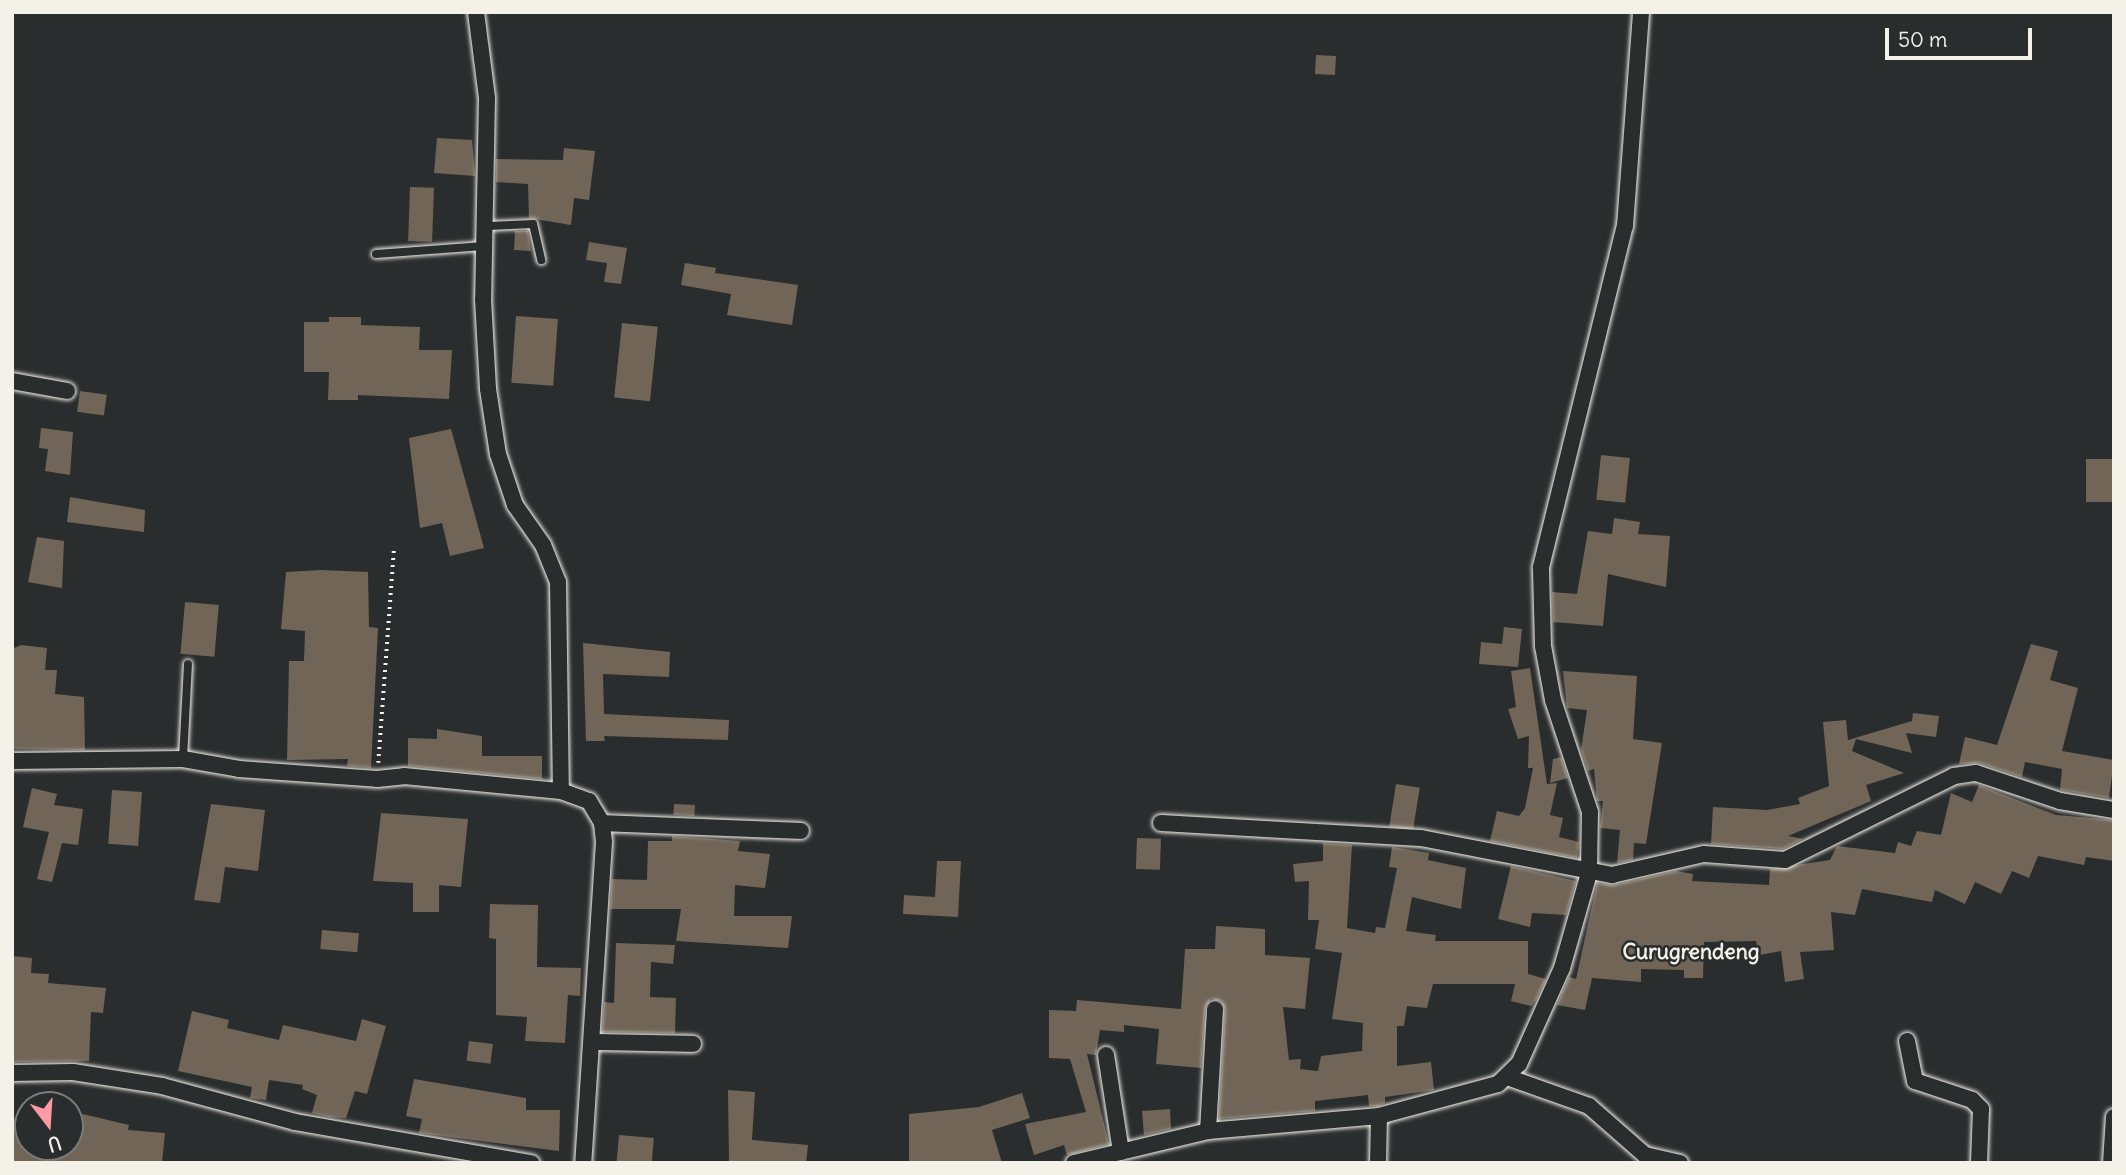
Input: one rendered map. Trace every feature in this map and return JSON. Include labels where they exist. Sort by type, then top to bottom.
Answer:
[{"type":"street","points":[[476,12],[486,56],[488,226],[484,312],[498,454],[515,505],[543,545],[558,582],[561,791]]},
{"type":"street","points":[[1074,1163],[1208,1131],[1379,1116],[1482,1089],[1507,1077],[1519,1065],[1562,968],[1589,873],[1590,812],[1553,700],[1543,646],[1541,567],[1625,226],[1642,12]]},
{"type":"street","points":[[12,381],[67,391]]},
{"type":"street","points":[[12,761],[183,759],[239,769],[377,779],[404,775],[561,791],[589,801],[602,823],[592,1042],[583,1163]]},
{"type":"street","points":[[1161,823],[1346,829],[1421,838],[1548,860],[1589,873],[1627,873],[1703,854],[1785,860],[1954,776],[1976,773],[2060,801],[2114,810]]},
{"type":"street","points":[[602,823],[801,831]]},
{"type":"street","points":[[1208,1131],[1215,1009]]},
{"type":"street","points":[[1907,1041],[1915,1081],[1972,1100],[1981,1109],[1979,1163]]},
{"type":"street","points":[[592,1042],[693,1044]]},
{"type":"street","points":[[1106,1055],[1121,1152]]},
{"type":"street","points":[[12,1073],[73,1072],[162,1086],[295,1122],[531,1163]]},
{"type":"street","points":[[1507,1077],[1588,1106],[1645,1155],[1680,1163]]},
{"type":"street","points":[[1378,1163],[1379,1116]]},
{"type":"street","points":[[2111,1163],[2114,1117]]},
{"type":"lane","points":[[488,226],[533,225],[541,260]]},
{"type":"lane","points":[[376,254],[487,246]]},
{"type":"lane","points":[[183,759],[188,664]]},
{"type":"path","points":[[377,779],[394,547]]},
{"type":"building","points":[[1316,55],[1336,56],[1335,75],[1315,74]]},
{"type":"building","points":[[437,138],[472,140],[475,176],[434,173]]},
{"type":"building","points":[[564,148],[595,151],[589,200],[574,198],[571,225],[529,218],[528,184],[496,182],[496,159],[563,160]]},
{"type":"building","points":[[410,187],[434,188],[432,242],[408,241]]},
{"type":"building","points":[[515,231],[528,231],[531,251],[514,250]]},
{"type":"building","points":[[589,242],[627,248],[621,284],[604,282],[607,263],[586,260]]},
{"type":"building","points":[[685,263],[716,268],[715,273],[798,285],[792,325],[727,315],[731,294],[681,285]]},
{"type":"building","points":[[516,316],[558,319],[553,386],[511,383]]},
{"type":"building","points":[[329,317],[361,317],[361,325],[420,327],[419,350],[452,350],[449,399],[358,395],[358,400],[328,400],[329,372],[304,372],[304,322],[329,322]]},
{"type":"building","points":[[622,323],[658,327],[650,401],[614,398]]},
{"type":"building","points":[[80,391],[107,395],[104,416],[77,412]]},
{"type":"building","points":[[41,428],[73,432],[70,475],[45,471],[48,449],[39,448]]},
{"type":"building","points":[[451,429],[484,548],[450,556],[442,523],[420,528],[409,438]]},
{"type":"building","points":[[1601,455],[1630,458],[1625,503],[1596,500]]},
{"type":"building","points":[[2086,459],[2112,459],[2112,502],[2086,502]]},
{"type":"building","points":[[70,497],[145,510],[144,532],[67,522]]},
{"type":"building","points":[[1614,518],[1640,522],[1638,534],[1670,536],[1666,587],[1608,574],[1603,626],[1553,622],[1552,592],[1577,594],[1588,531],[1612,534]]},
{"type":"building","points":[[37,537],[64,541],[62,588],[28,582]]},
{"type":"building","points":[[286,572],[368,572],[369,627],[378,628],[371,768],[347,766],[348,759],[287,760],[289,661],[304,661],[305,631],[281,629]]},
{"type":"building","points":[[185,602],[219,605],[214,657],[180,654]]},
{"type":"building","points":[[1504,627],[1522,629],[1518,667],[1479,664],[1481,642],[1502,644]]},
{"type":"building","points":[[583,643],[670,652],[669,677],[603,674],[604,714],[729,720],[728,740],[604,736],[605,741],[586,741]]},
{"type":"building","points":[[2031,644],[2058,651],[2050,680],[2078,688],[2062,751],[2114,760],[2109,798],[2060,790],[2062,769],[2025,762],[2022,777],[1979,763],[1959,764],[1965,737],[1997,745]]},
{"type":"building","points":[[21,645],[47,648],[45,670],[57,670],[55,694],[84,697],[85,750],[12,749],[12,649]]},
{"type":"building","points":[[1530,668],[1547,784],[1557,783],[1550,815],[1563,818],[1559,837],[1579,842],[1577,858],[1490,841],[1497,811],[1519,816],[1525,808],[1533,768],[1528,768],[1529,736],[1518,739],[1508,709],[1516,707],[1511,671]]},
{"type":"building","points":[[1563,671],[1637,676],[1633,739],[1662,743],[1646,844],[1634,843],[1633,860],[1617,863],[1620,830],[1600,828],[1603,801],[1597,801],[1594,769],[1588,771],[1581,750],[1587,710],[1567,708]]},
{"type":"building","points":[[1913,713],[1939,716],[1936,737],[1906,733],[1912,753],[1856,739],[1852,751],[1904,773],[1866,785],[1871,801],[1788,836],[1803,839],[1783,849],[1711,844],[1713,807],[1767,810],[1800,804],[1798,798],[1829,786],[1823,722],[1846,720],[1848,740],[1912,721]]},
{"type":"building","points":[[437,729],[482,736],[482,756],[542,756],[542,779],[408,766],[408,738],[437,739]]},
{"type":"building","points":[[1561,757],[1568,778],[1550,783],[1553,759]]},
{"type":"building","points":[[1396,784],[1420,788],[1413,830],[1389,826]]},
{"type":"building","points":[[1979,785],[2056,815],[2114,820],[2114,861],[2086,857],[2084,865],[2038,856],[2029,878],[2012,871],[2001,894],[1975,882],[1965,904],[1935,890],[1932,902],[1862,889],[1855,915],[1831,912],[1834,950],[1800,952],[1804,979],[1785,982],[1781,951],[1759,955],[1756,941],[1704,942],[1703,978],[1684,978],[1684,970],[1641,969],[1641,982],[1592,978],[1585,1010],[1557,1005],[1569,977],[1576,979],[1597,883],[1614,885],[1676,871],[1693,874],[1692,881],[1769,885],[1770,869],[1830,860],[1837,846],[1895,853],[1898,842],[1911,846],[1917,831],[1941,835],[1951,793],[1972,802]]},
{"type":"building","points":[[32,788],[57,794],[54,805],[83,809],[78,845],[62,843],[52,882],[37,879],[49,832],[23,827]]},
{"type":"building","points":[[112,790],[142,792],[138,846],[108,844]]},
{"type":"building","points":[[211,804],[265,810],[258,871],[225,867],[220,903],[194,900]]},
{"type":"building","points":[[674,804],[695,805],[694,816],[673,815]]},
{"type":"building","points":[[381,813],[468,819],[461,887],[439,885],[439,912],[413,912],[413,883],[373,881]]},
{"type":"building","points":[[672,836],[740,841],[738,851],[770,854],[765,888],[735,885],[734,916],[792,916],[788,948],[676,941],[681,909],[610,909],[612,879],[647,880],[648,841],[672,841]]},
{"type":"building","points":[[1137,838],[1161,839],[1160,870],[1136,869]]},
{"type":"building","points":[[1323,843],[1352,845],[1347,928],[1375,933],[1376,927],[1385,928],[1397,868],[1389,867],[1392,847],[1429,853],[1428,860],[1466,868],[1461,909],[1412,897],[1406,931],[1436,935],[1435,941],[1528,941],[1528,974],[1546,979],[1536,1000],[1531,1006],[1511,1001],[1515,984],[1433,984],[1427,1008],[1407,1006],[1404,1026],[1397,1026],[1397,1066],[1431,1062],[1434,1090],[1385,1097],[1385,1103],[1377,1106],[1369,1106],[1368,1095],[1315,1101],[1315,1111],[1219,1119],[1225,1010],[1221,1001],[1211,999],[1205,1008],[1201,1068],[1156,1064],[1159,1029],[1124,1025],[1124,1032],[1100,1030],[1096,1055],[1087,1054],[1109,1144],[1067,1155],[1064,1145],[1034,1155],[1025,1124],[1086,1112],[1070,1059],[1049,1058],[1049,1010],[1076,1011],[1077,1000],[1181,1009],[1185,949],[1215,949],[1216,926],[1265,929],[1265,955],[1310,958],[1305,1009],[1283,1007],[1289,1060],[1301,1059],[1300,1069],[1318,1071],[1321,1056],[1362,1051],[1363,1023],[1332,1019],[1342,953],[1315,949],[1319,920],[1308,920],[1309,881],[1295,882],[1293,864],[1323,861]]},
{"type":"building","points":[[937,861],[961,861],[958,917],[903,914],[904,895],[935,897]]},
{"type":"building","points":[[1511,866],[1576,881],[1566,915],[1532,913],[1530,927],[1498,919]]},
{"type":"building","points":[[490,904],[538,905],[537,967],[581,968],[580,996],[568,995],[565,1043],[525,1041],[527,1017],[496,1015],[496,939],[489,938]]},
{"type":"building","points":[[322,930],[359,933],[357,952],[320,949]]},
{"type":"building","points":[[616,943],[675,945],[673,964],[651,962],[650,997],[676,998],[675,1033],[602,1032],[604,1002],[614,1003]]},
{"type":"building","points":[[12,956],[32,958],[31,973],[49,974],[48,983],[106,988],[103,1013],[91,1012],[89,1061],[12,1062]]},
{"type":"building","points":[[192,1011],[229,1020],[227,1028],[279,1040],[283,1025],[356,1041],[362,1019],[386,1026],[367,1094],[355,1091],[346,1118],[328,1117],[312,1113],[317,1095],[302,1089],[303,1085],[269,1080],[266,1100],[250,1098],[252,1087],[178,1071]]},
{"type":"building","points":[[469,1041],[493,1044],[490,1064],[467,1061]]},
{"type":"building","points":[[414,1079],[526,1098],[526,1110],[560,1110],[559,1151],[419,1133],[422,1119],[406,1116]]},
{"type":"building","points":[[728,1090],[755,1092],[752,1140],[808,1145],[806,1163],[729,1163]]},
{"type":"building","points":[[1022,1093],[1030,1118],[992,1130],[1002,1163],[909,1163],[909,1114],[979,1107]]},
{"type":"building","points":[[1170,1109],[1171,1129],[1144,1135],[1142,1111]]},
{"type":"building","points":[[84,1114],[129,1125],[128,1130],[165,1133],[162,1163],[12,1163],[12,1118],[14,1161],[84,1161]]},
{"type":"building","points":[[619,1135],[654,1138],[652,1163],[617,1163]]},
{"type":"district","name":"Curugrendeng","points":[[1691,952]]}]
